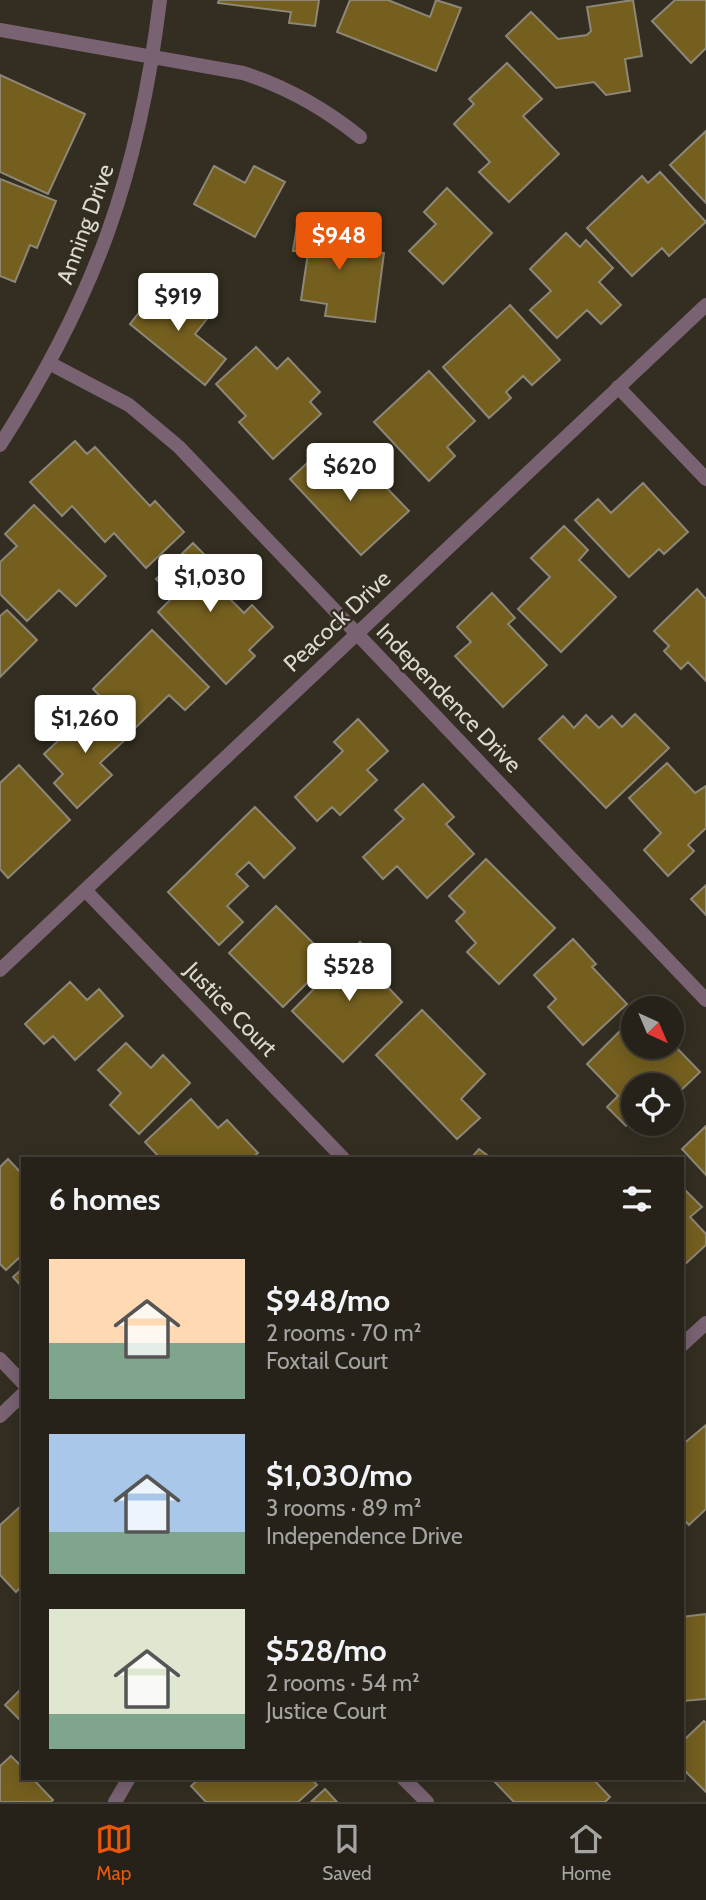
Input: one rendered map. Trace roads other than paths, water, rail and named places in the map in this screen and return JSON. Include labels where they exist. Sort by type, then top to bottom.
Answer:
[{"type":"street","name":"Anning Drive","points":[[0,445],[51,364],[97,266],[120,201],[137,139],[160,0]]},
{"type":"street","points":[[0,30],[151,55],[269,82],[318,106],[360,136]]},
{"type":"street","name":"Peacock Drive","points":[[0,970],[706,305]]},
{"type":"street","name":"Independence Drive","points":[[51,364],[109,393],[155,425],[706,1000]]},
{"type":"street","points":[[618,387],[706,479]]},
{"type":"street","name":"Justice Court","points":[[85,890],[342,1157]]},
{"type":"street","points":[[684,1343],[706,1323]]},
{"type":"street","points":[[0,1359],[21,1381]]},
{"type":"street","points":[[0,1416],[21,1396]]},
{"type":"street","points":[[114,1802],[128,1780]]},
{"type":"street","points":[[406,1780],[427,1802]]}]
